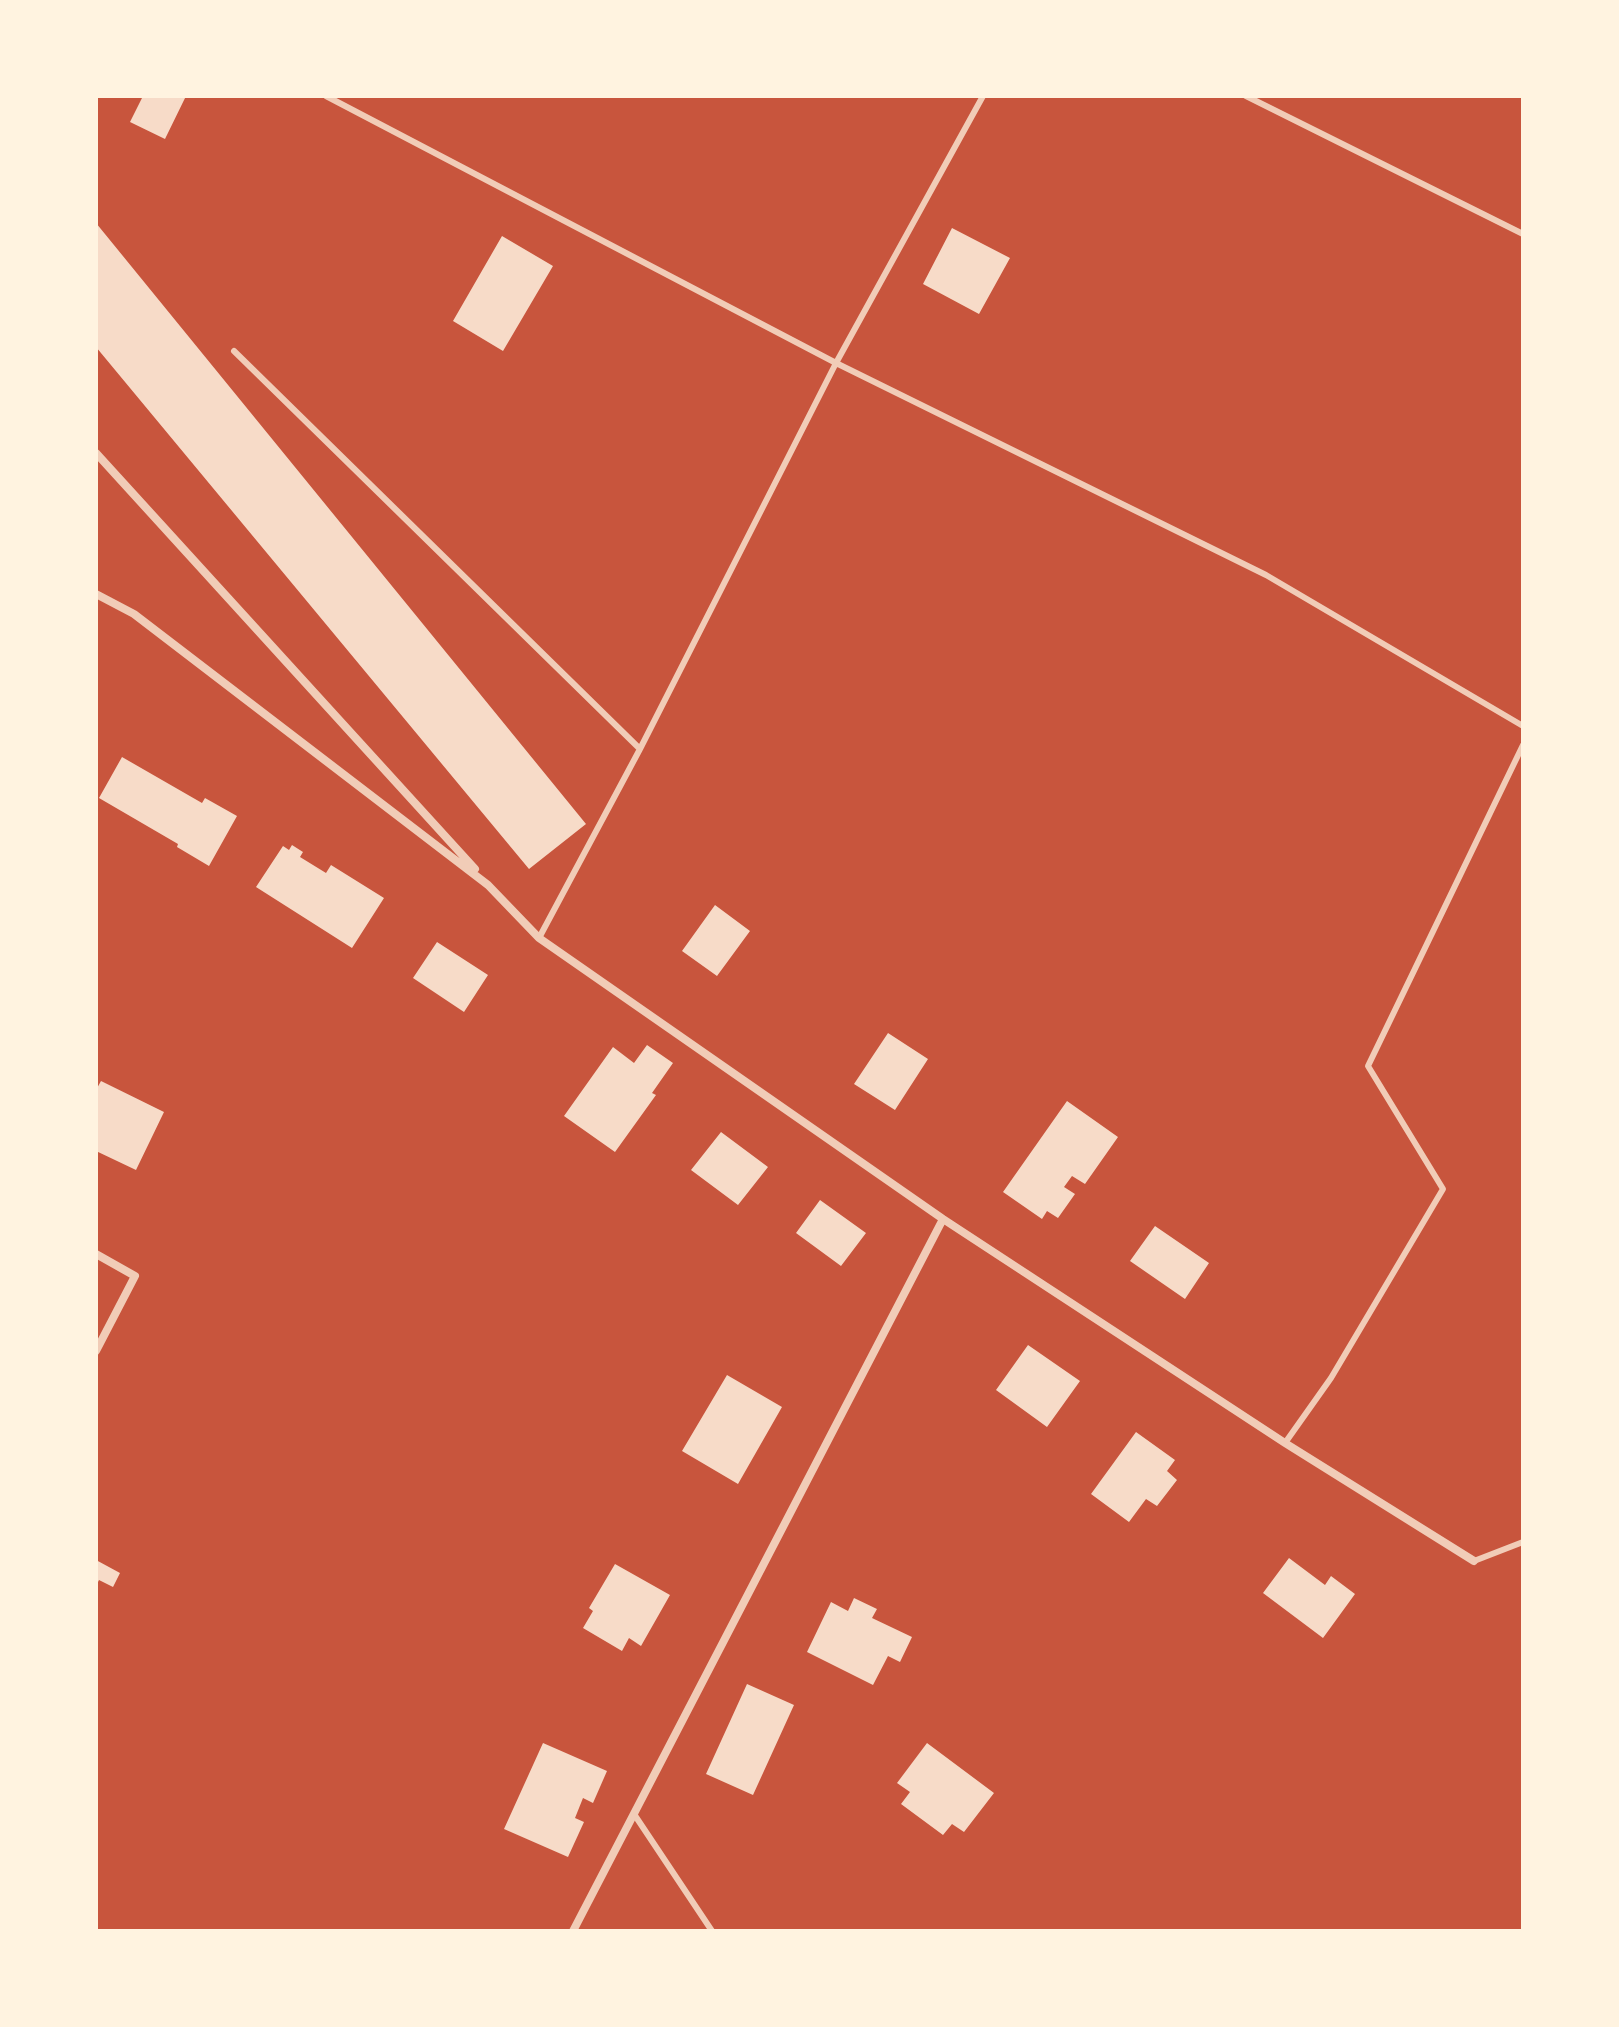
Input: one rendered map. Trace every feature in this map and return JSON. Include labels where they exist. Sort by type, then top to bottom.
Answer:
[{"type":"street","points":[[96,453],[539,938],[943,1219],[1285,1443],[1474,1561]]},
{"type":"street","points":[[96,594],[134,614],[488,885]]},
{"type":"street","points":[[573,1931],[943,1219]]},
{"type":"street","points":[[96,1254],[135,1276],[96,1351]]},
{"type":"lane","points":[[326,96],[836,363],[1266,575],[1523,726]]},
{"type":"lane","points":[[539,938],[640,749],[836,363],[983,96]]},
{"type":"lane","points":[[1246,96],[1523,234]]},
{"type":"lane","points":[[234,351],[640,749]]},
{"type":"lane","points":[[1285,1443],[1331,1378],[1443,1189],[1368,1066],[1523,745]]},
{"type":"lane","points":[[1474,1561],[1523,1542]]},
{"type":"lane","points":[[634,1814],[712,1931]]},
{"type":"building","points":[[143,96],[186,96],[165,139],[130,122]]},
{"type":"building","points":[[96,223],[586,824],[529,869],[96,347]]},
{"type":"building","points":[[952,228],[1010,258],[979,314],[923,284]]},
{"type":"building","points":[[502,236],[553,266],[503,351],[453,321]]},
{"type":"building","points":[[122,757],[202,803],[205,798],[237,816],[209,866],[177,847],[178,844],[99,798]]},
{"type":"building","points":[[292,845],[303,852],[300,857],[326,873],[331,865],[384,898],[352,948],[256,887],[283,846],[289,850]]},
{"type":"building","points":[[715,905],[750,931],[717,976],[682,951]]},
{"type":"building","points":[[437,942],[488,975],[464,1012],[413,978]]},
{"type":"building","points":[[888,1033],[928,1059],[895,1110],[854,1084]]},
{"type":"building","points":[[647,1045],[673,1063],[652,1093],[656,1095],[615,1152],[564,1116],[613,1047],[634,1063]]},
{"type":"building","points":[[101,1081],[164,1112],[136,1170],[96,1151],[96,1090]]},
{"type":"building","points":[[1067,1101],[1118,1137],[1085,1184],[1072,1176],[1064,1187],[1075,1194],[1058,1218],[1047,1211],[1042,1219],[1003,1192]]},
{"type":"building","points":[[721,1132],[768,1167],[738,1205],[691,1170]]},
{"type":"building","points":[[820,1200],[866,1233],[841,1266],[796,1233]]},
{"type":"building","points":[[1155,1226],[1209,1263],[1185,1299],[1130,1261]]},
{"type":"building","points":[[1028,1345],[1080,1381],[1047,1427],[996,1390]]},
{"type":"building","points":[[727,1375],[782,1407],[738,1484],[682,1451]]},
{"type":"building","points":[[1136,1432],[1175,1460],[1167,1471],[1177,1480],[1157,1506],[1146,1499],[1129,1522],[1091,1494]]},
{"type":"building","points":[[1289,1558],[1325,1585],[1331,1576],[1355,1594],[1323,1638],[1263,1593]]},
{"type":"building","points":[[96,1560],[120,1573],[113,1587],[99,1580],[96,1586]]},
{"type":"building","points":[[615,1564],[670,1595],[641,1646],[629,1638],[622,1651],[583,1628],[593,1611],[589,1608]]},
{"type":"building","points":[[854,1598],[877,1609],[872,1618],[912,1637],[900,1662],[888,1656],[873,1685],[807,1652],[831,1602],[848,1611]]},
{"type":"building","points":[[747,1684],[794,1705],[753,1795],[706,1774]]},
{"type":"building","points":[[543,1743],[607,1771],[593,1803],[583,1798],[575,1818],[584,1822],[568,1857],[504,1829]]},
{"type":"building","points":[[927,1743],[994,1793],[964,1832],[952,1824],[943,1835],[901,1804],[910,1792],[897,1783]]}]
